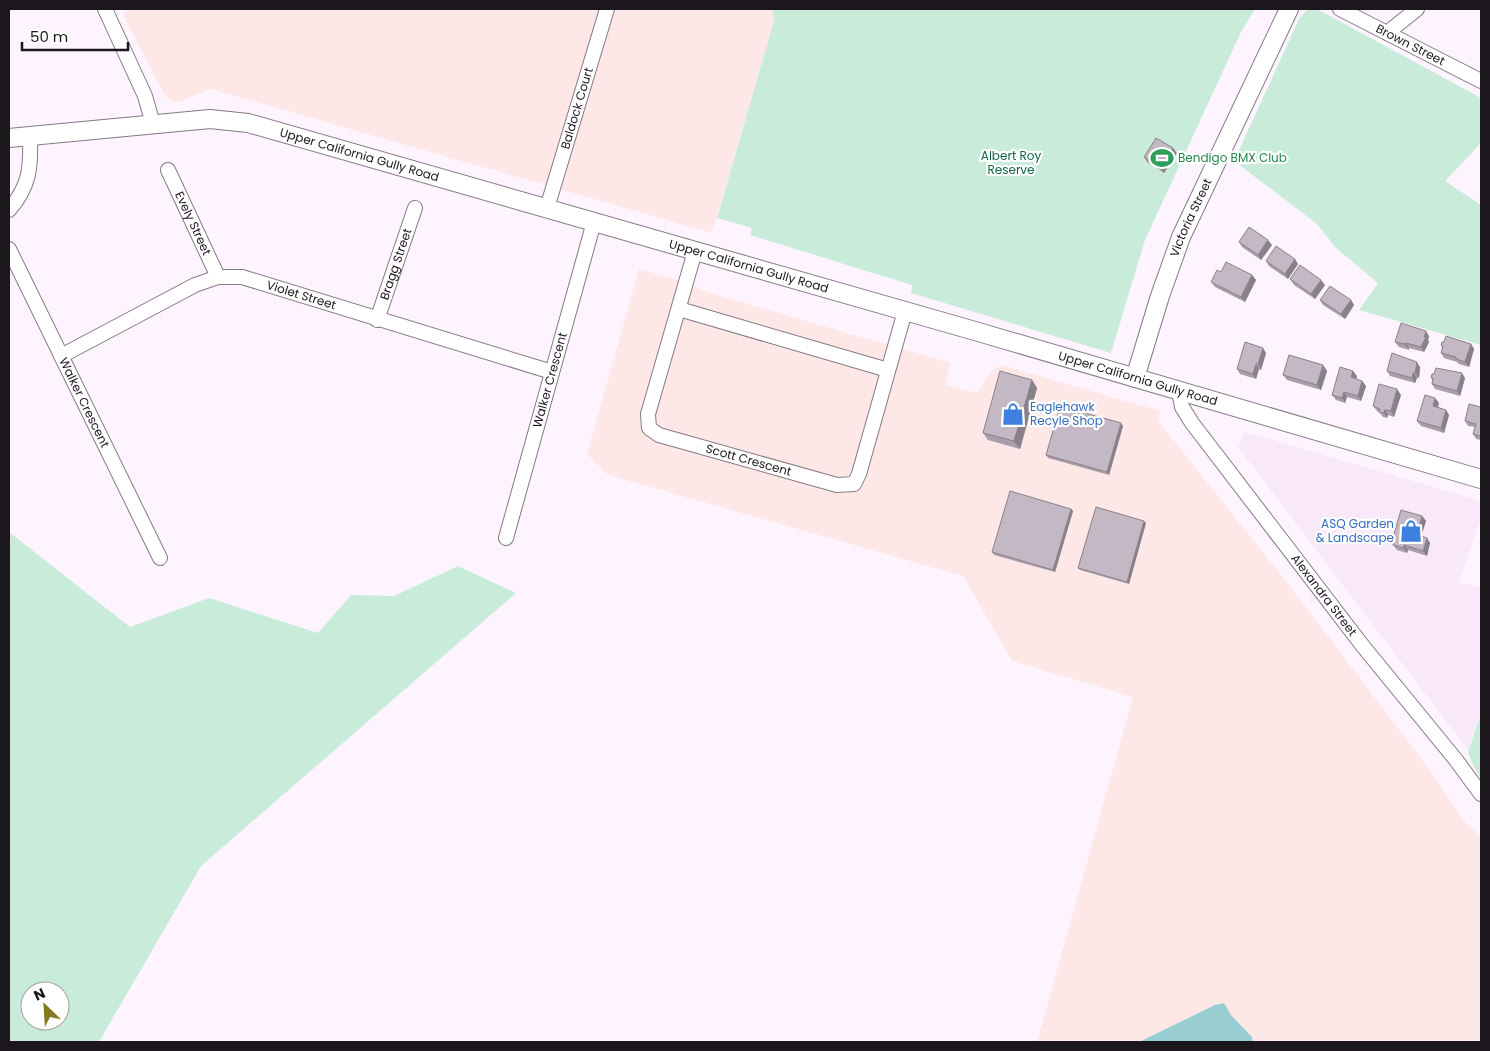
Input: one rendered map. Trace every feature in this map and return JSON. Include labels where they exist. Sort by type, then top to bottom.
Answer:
[{"type":"street","points":[[105,9],[145,96],[153,124]]},
{"type":"street","name":"Baldock Court","points":[[547,208],[607,9]]},
{"type":"street","name":"Victoria Street","points":[[1134,378],[1181,237],[1289,9]]},
{"type":"street","name":"Brown Street","points":[[1340,9],[1481,81]]},
{"type":"street","points":[[1386,34],[1418,9]]},
{"type":"street","name":"Upper California Gully Road","points":[[9,138],[210,119],[248,123],[905,311],[1481,479]]},
{"type":"street","points":[[9,210],[25,187],[29,174],[30,136]]},
{"type":"street","name":"Evely Street","points":[[168,170],[218,277]]},
{"type":"street","name":"Bragg Street","points":[[377,320],[414,208]]},
{"type":"street","name":"Walker Crescent","points":[[506,538],[594,222]]},
{"type":"street","name":"Walker Crescent","points":[[9,249],[160,558]]},
{"type":"street","name":"Scott Crescent","points":[[695,251],[648,414],[649,428],[660,435],[837,485],[854,484],[860,474],[905,311]]},
{"type":"street","name":"Violet Street","points":[[62,356],[195,285],[218,277],[242,277],[377,320],[552,372]]},
{"type":"street","points":[[679,309],[888,370]]},
{"type":"street","name":"Alexandra Street","points":[[1180,391],[1182,407],[1192,423],[1362,645],[1456,760],[1481,794]]},
{"type":"shaded area","points":[[130,9],[773,9],[774,21],[712,233],[211,89],[178,102],[171,101],[165,96],[122,13]]},
{"type":"shaded area","points":[[639,269],[697,286],[697,289],[951,363],[945,385],[977,393],[991,371],[1002,365],[1160,411],[1159,422],[1289,585],[1427,766],[1467,825],[1481,836],[1481,1042],[1037,1042],[1133,697],[1012,661],[963,576],[608,475],[587,454]]},
{"type":"shaded area","points":[[1245,432],[1481,501],[1481,517],[1459,582],[1481,588],[1481,710],[1468,750],[1238,447]]},
{"type":"green space","name":"Albert Roy Reserve","points":[[773,9],[1255,9],[1241,32],[1145,240],[1111,353],[911,293],[912,285],[750,235],[752,228],[717,218],[774,21]]},
{"type":"green space","points":[[1308,9],[1317,9],[1481,98],[1481,143],[1445,181],[1481,205],[1481,345],[1359,310],[1378,283],[1336,248],[1317,224],[1234,161],[1300,17]]},
{"type":"green space","points":[[9,532],[130,627],[209,598],[318,633],[351,595],[394,596],[458,566],[516,593],[201,866],[99,1042],[9,1042]]},
{"type":"green space","points":[[1481,713],[1481,779],[1468,752]]},
{"type":"water","points":[[1224,1003],[1231,1015],[1252,1037],[1253,1042],[1139,1042],[1215,1005]]},
{"type":"building","name":"Bendigo BMX Club","points":[[1156,138],[1173,148],[1161,168],[1144,157]]},
{"type":"building","points":[[1249,227],[1268,240],[1258,255],[1239,242]]},
{"type":"building","points":[[1276,246],[1295,259],[1285,274],[1266,261]]},
{"type":"building","points":[[1226,262],[1252,275],[1241,297],[1211,282],[1217,270],[1221,272]]},
{"type":"building","points":[[1300,265],[1321,280],[1311,294],[1290,279]]},
{"type":"building","points":[[1330,286],[1351,300],[1341,314],[1320,300]]},
{"type":"building","points":[[1401,323],[1426,331],[1424,337],[1426,337],[1421,347],[1395,342]]},
{"type":"building","points":[[1446,336],[1471,344],[1465,362],[1456,359],[1456,357],[1441,353],[1443,346],[1441,345]]},
{"type":"building","points":[[1245,342],[1263,348],[1253,374],[1237,369]]},
{"type":"building","points":[[1392,353],[1417,362],[1412,378],[1387,371]]},
{"type":"building","points":[[1289,355],[1323,365],[1317,385],[1283,375]]},
{"type":"building","points":[[1340,367],[1353,371],[1351,377],[1362,381],[1358,396],[1344,392],[1342,398],[1332,395]]},
{"type":"building","points":[[1436,368],[1462,373],[1457,391],[1432,384],[1432,374],[1434,374]]},
{"type":"building","points":[[1000,371],[1032,380],[1014,441],[983,433]]},
{"type":"building","points":[[1379,384],[1397,389],[1391,411],[1379,412],[1380,409],[1373,406]]},
{"type":"building","points":[[1425,395],[1435,398],[1433,406],[1446,410],[1441,428],[1417,421]]},
{"type":"building","points":[[1469,404],[1481,407],[1481,436],[1473,434],[1476,424],[1465,421]]},
{"type":"building","points":[[1060,406],[1121,423],[1107,472],[1046,455]]},
{"type":"building","points":[[1010,491],[1071,509],[1053,570],[992,552]]},
{"type":"building","points":[[1096,507],[1144,521],[1127,582],[1078,568]]},
{"type":"building","name":"ASQ Garden & Landscape","points":[[1401,510],[1422,516],[1417,535],[1427,538],[1423,551],[1404,545],[1404,548],[1393,545],[1394,542],[1392,541]]},
{"type":"place","name":"Bendigo BMX Club","points":[[1162,158]]},
{"type":"place","name":"Eaglehawk Recyle Shop","points":[[1013,414]]},
{"type":"place","name":"ASQ Garden & Landscape","points":[[1411,531]]}]
